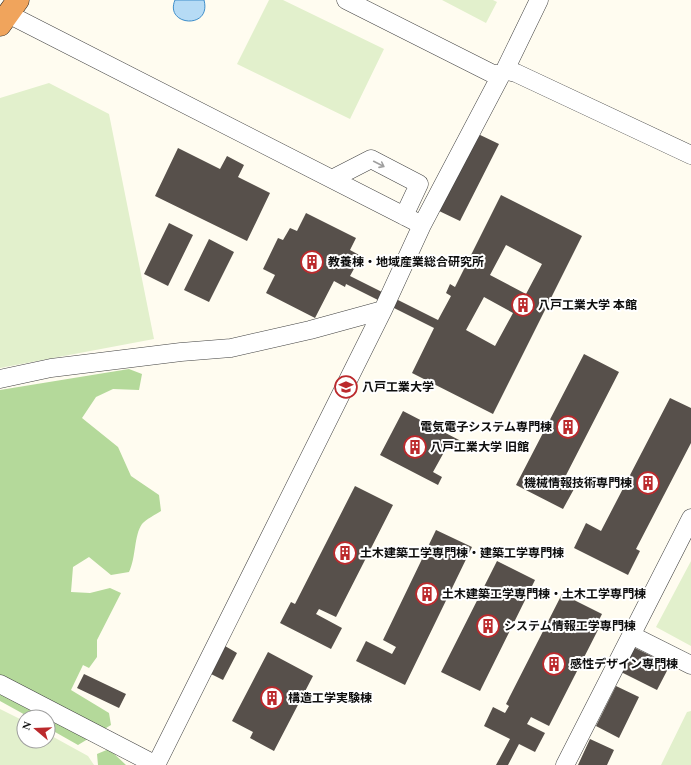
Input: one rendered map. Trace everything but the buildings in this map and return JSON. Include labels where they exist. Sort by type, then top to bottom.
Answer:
[{"type":"street","points":[[346,0],[491,73],[516,73],[691,155]]},
{"type":"street","points":[[0,684],[156,765],[383,310],[422,225],[503,73],[539,0]]},
{"type":"street","points":[[8,13],[422,225]]},
{"type":"street","points":[[332,179],[370,159],[419,184],[404,216]]},
{"type":"street","points":[[0,380],[51,368],[180,352],[231,348],[310,330],[383,310]]},
{"type":"street","points":[[565,765],[691,518]]},
{"type":"street","points":[[631,635],[691,665]]},
{"type":"green space","points":[[269,0],[283,0],[384,49],[350,119],[237,64]]},
{"type":"green space","points":[[442,0],[493,0],[497,2],[486,23]]},
{"type":"green space","points":[[49,83],[109,114],[154,339],[0,368],[0,98]]},
{"type":"green space","points":[[129,369],[142,374],[139,390],[113,389],[96,397],[82,418],[118,447],[131,476],[159,495],[161,511],[146,520],[139,529],[129,572],[111,575],[89,557],[73,567],[71,592],[90,593],[110,588],[121,593],[97,640],[97,657],[89,668],[83,665],[71,690],[109,713],[111,725],[78,745],[56,733],[56,709],[16,710],[0,701],[0,390]]},
{"type":"green space","points":[[691,561],[691,646],[656,627]]},
{"type":"green space","points":[[0,709],[16,717],[16,749],[56,749],[56,738],[88,756],[94,765],[0,765]]},
{"type":"green space","points":[[691,711],[691,765],[661,765],[687,712]]},
{"type":"green space","points":[[109,749],[126,765],[98,765],[97,754]]},
{"type":"water","points":[[175,0],[204,0],[205,10],[201,16],[195,20],[188,21],[181,19],[176,15],[173,9]]},
{"type":"place","name":"教養棟・地域産業総合研究所","points":[[312,262]]},
{"type":"place","name":"八戸工業大学 本館","points":[[523,305]]},
{"type":"place","name":"八戸工業大学","points":[[346,387]]},
{"type":"place","name":"電気電子システム専門棟","points":[[568,427]]},
{"type":"place","name":"八戸工業大学 旧館","points":[[415,447]]},
{"type":"place","name":"機械情報技術専門棟","points":[[648,483]]},
{"type":"place","name":"土木建築工学専門棟・建築工学専門棟","points":[[345,553]]},
{"type":"place","name":"土木建築工学専門棟・土木工学専門棟","points":[[427,594]]},
{"type":"place","name":"システム情報工学専門棟","points":[[488,626]]},
{"type":"place","name":"感性デザイン専門棟","points":[[554,664]]},
{"type":"place","name":"構造工学実験棟","points":[[272,698]]}]
